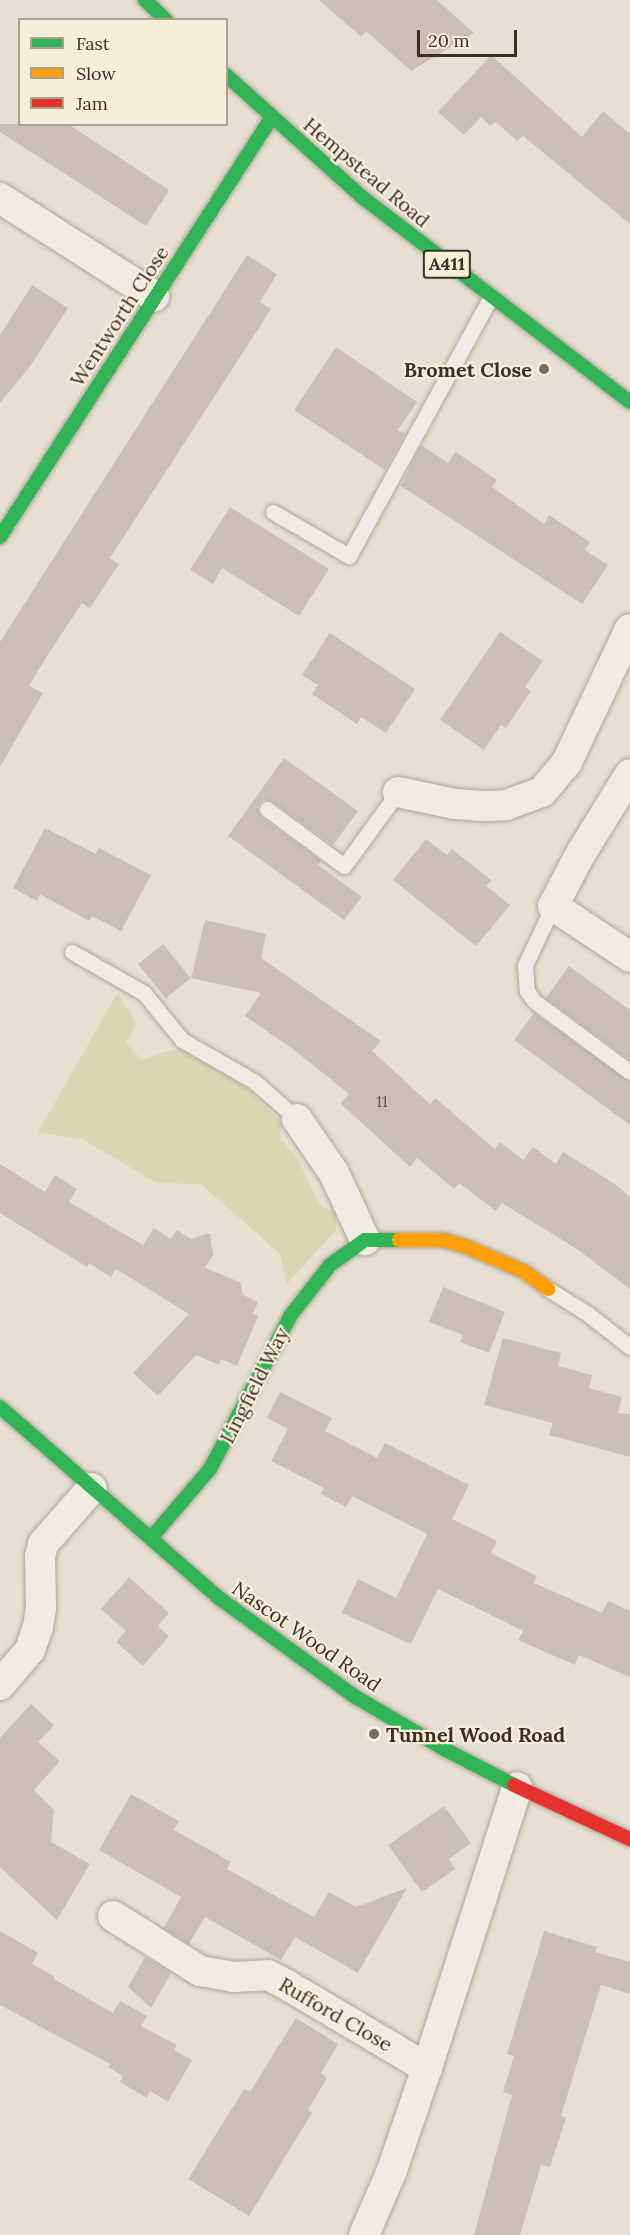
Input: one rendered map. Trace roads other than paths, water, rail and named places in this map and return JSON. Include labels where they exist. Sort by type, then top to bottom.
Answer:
[{"type":"street","points":[[145,0],[164,18]]},
{"type":"street","name":"Hempstead Road","points":[[228,77],[362,197],[630,402]]},
{"type":"street","name":"Wentworth Close","points":[[0,537],[272,117]]},
{"type":"street","points":[[0,198],[154,296]]},
{"type":"street","points":[[398,792],[455,804],[483,806],[506,805],[542,792],[567,762],[630,629]]},
{"type":"street","points":[[630,774],[581,853],[553,906],[630,957]]},
{"type":"street","points":[[297,1119],[334,1173],[365,1240],[418,1239],[459,1245],[497,1258],[525,1272],[548,1289]]},
{"type":"street","name":"Lingfield Way","points":[[151,1538],[210,1469],[301,1301],[330,1265],[365,1240]]},
{"type":"street","name":"Nascot Wood Road","points":[[0,1407],[219,1598],[354,1696],[446,1750],[517,1787],[630,1839]]},
{"type":"street","points":[[0,1685],[30,1650],[38,1627],[41,1608],[40,1557],[43,1544],[92,1488]]},
{"type":"street","points":[[364,2235],[390,2173],[427,2068],[517,1787]]},
{"type":"street","name":"Rufford Close","points":[[113,1916],[200,1971],[234,1977],[268,1975],[427,2068]]},
{"type":"lane","points":[[273,512],[349,556],[491,297]]},
{"type":"lane","points":[[267,808],[344,866],[398,792]]},
{"type":"lane","points":[[553,906],[525,965],[527,991],[534,1001],[630,1072]]},
{"type":"lane","points":[[72,952],[144,993],[182,1040],[255,1082],[297,1119]]},
{"type":"lane","points":[[548,1289],[588,1314],[630,1347]]},
{"type":"place","name":"Bromet Close","points":[[544,369]]},
{"type":"place","name":"Tunnel Wood Road","points":[[374,1734]]}]
